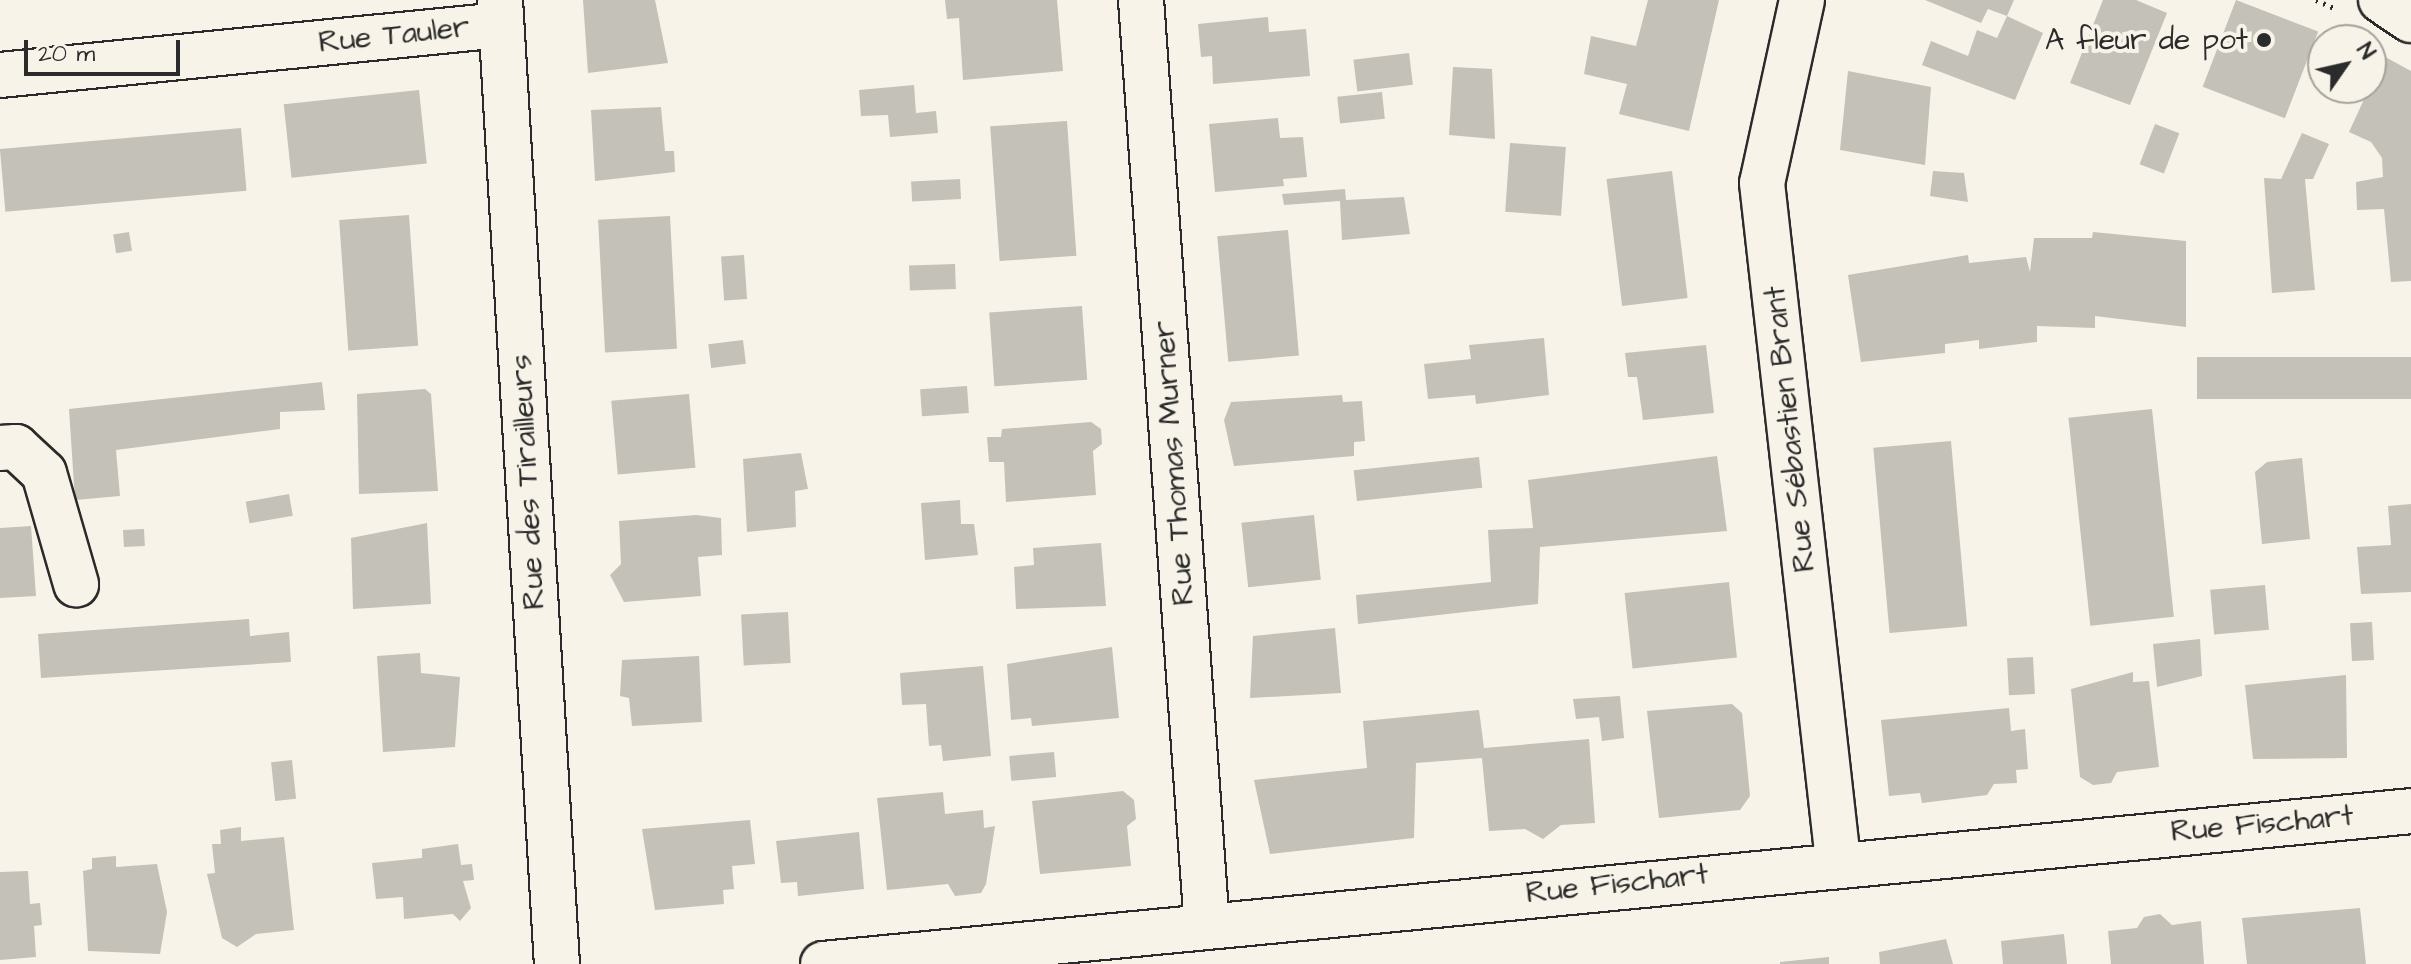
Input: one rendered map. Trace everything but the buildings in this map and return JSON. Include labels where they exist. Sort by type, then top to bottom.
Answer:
[{"type":"street","name":"Rue Thomas Murner","points":[[1141,0],[1207,927]]},
{"type":"street","name":"Rue Sébastien Brant","points":[[1802,0],[1762,183],[1838,861]]},
{"type":"street","points":[[2381,0],[2411,20]]},
{"type":"street","name":"Rue Tauler","points":[[0,75],[500,12]]},
{"type":"street","name":"Rue des Tirailleurs","points":[[500,12],[557,964]]},
{"type":"street","points":[[0,448],[16,447],[44,473],[76,584]]},
{"type":"street","name":"Rue Fischart","points":[[823,964],[1838,861],[2411,811]]},
{"type":"place","name":"A fleur de pot","points":[[2264,40]]}]
